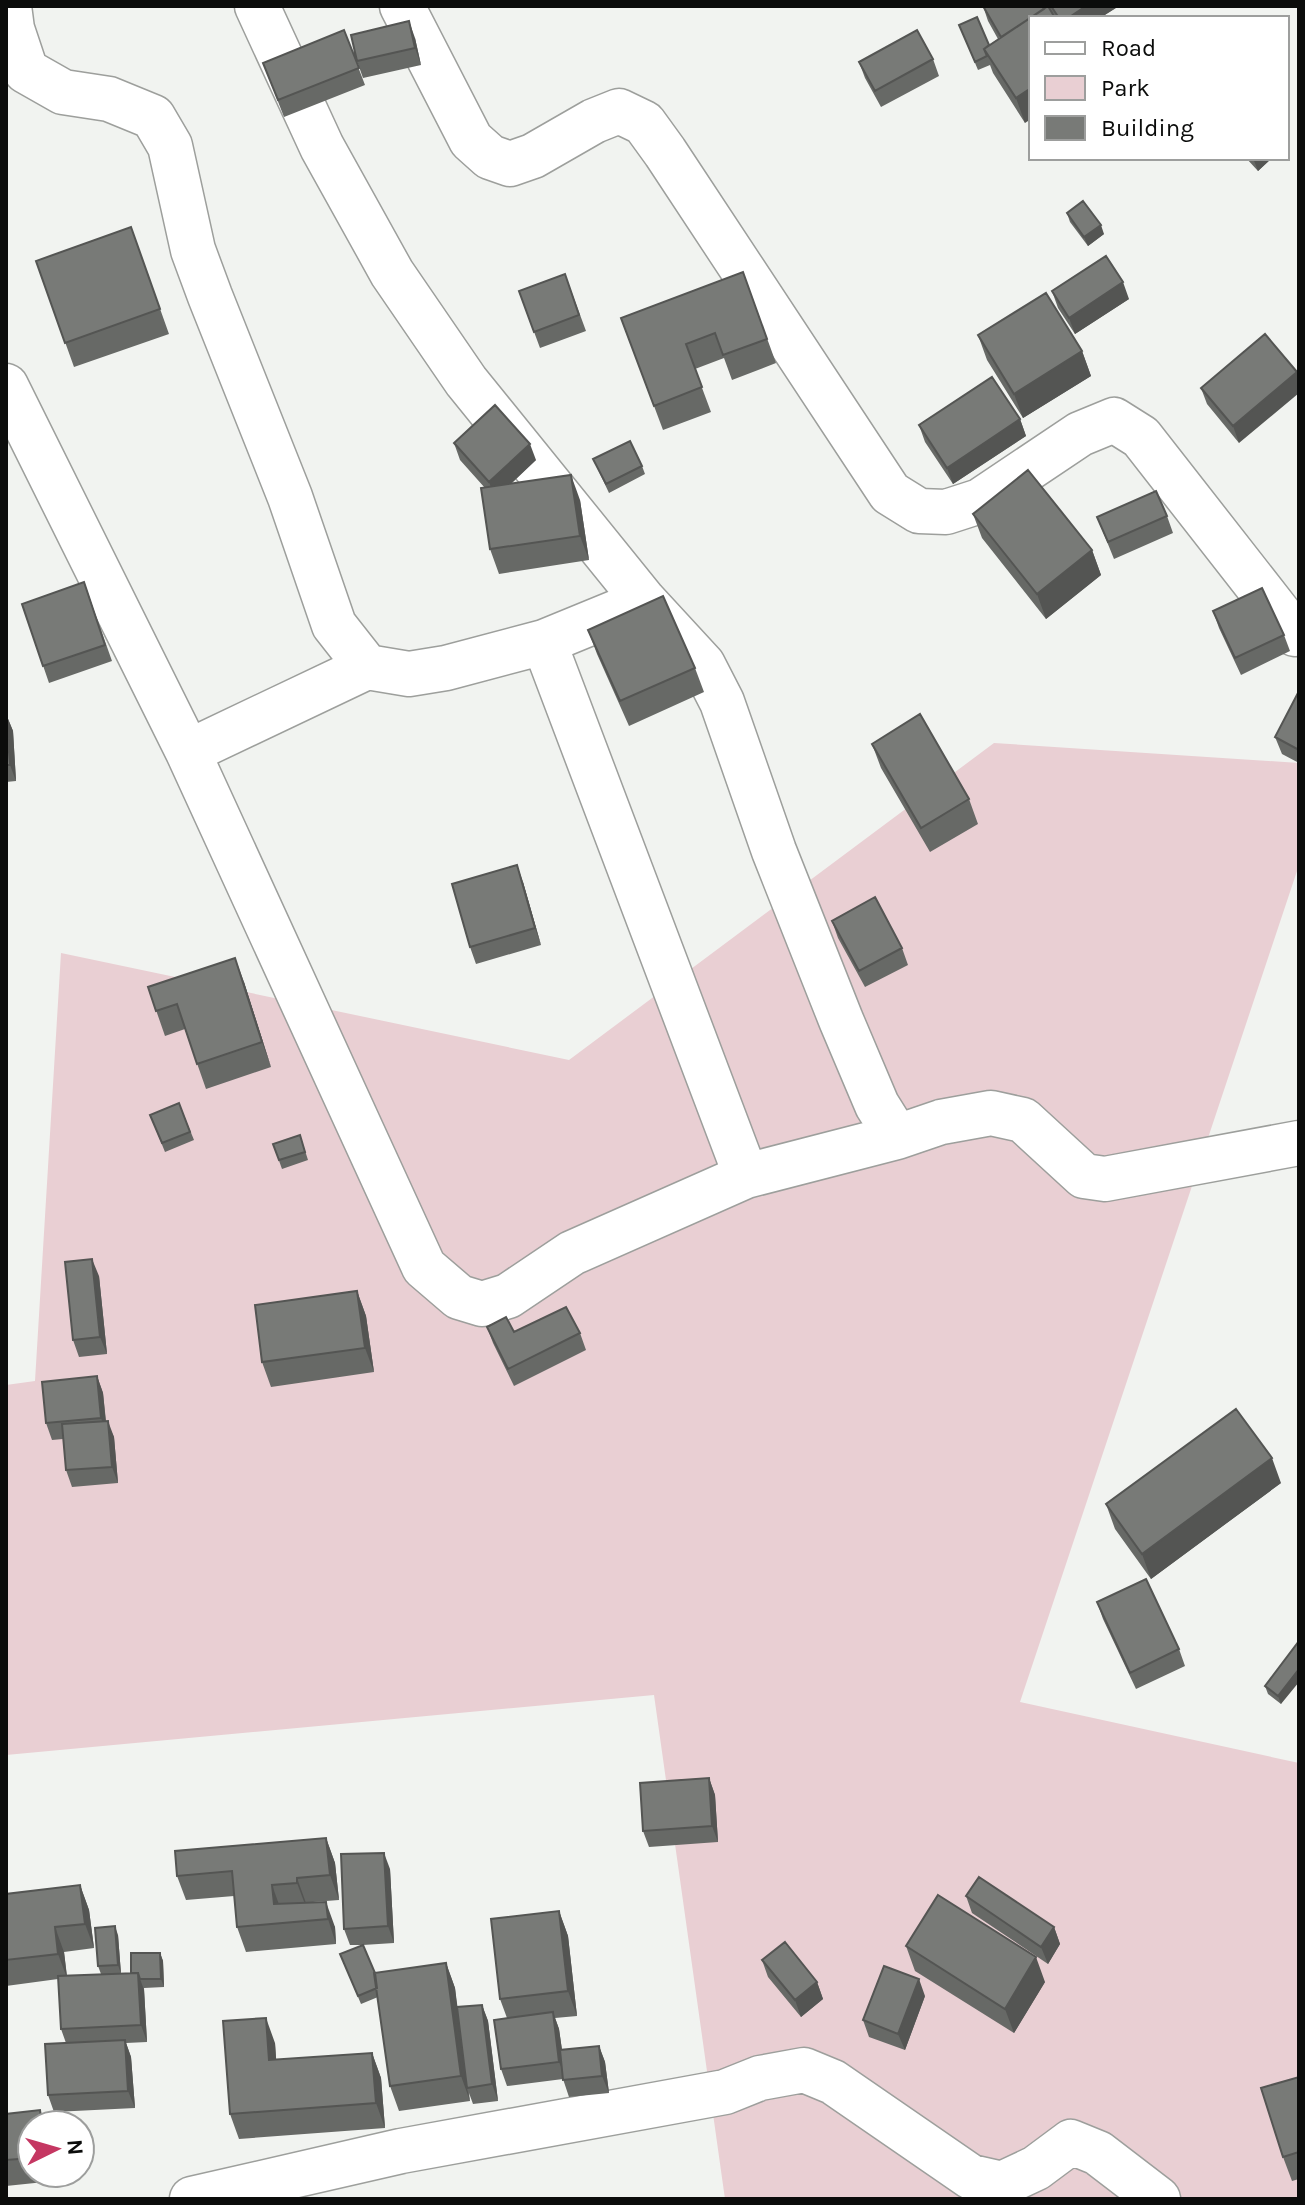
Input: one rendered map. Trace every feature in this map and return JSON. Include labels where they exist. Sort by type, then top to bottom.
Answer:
[{"type":"street","points":[[9,6],[16,74],[63,92],[109,99],[153,117],[170,146],[193,250],[290,497],[334,625],[367,667]]},
{"type":"street","points":[[257,6],[322,147],[392,273],[466,381],[644,601],[703,665],[722,702],[774,851],[841,1020],[877,1105],[897,1137]]},
{"type":"street","points":[[402,6],[471,140],[490,157],[510,164],[533,156],[594,121],[619,111],[644,123],[890,493],[919,511],[946,512],[980,501],[1080,434],[1114,420],[1141,437],[1295,634]]},
{"type":"street","points":[[6,386],[188,752],[424,1267],[459,1297],[482,1304],[508,1296],[572,1253],[746,1176],[897,1137],[941,1122],[991,1113],[1023,1120],[1084,1176],[1105,1179],[1299,1143]]},
{"type":"street","points":[[188,752],[367,667],[409,674],[446,668],[544,642],[644,601]]},
{"type":"street","points":[[544,642],[746,1176]]},
{"type":"street","points":[[192,2199],[401,2151],[725,2092],[760,2078],[804,2070],[833,2082],[971,2177],[1002,2184],[1036,2168],[1071,2142],[1098,2153],[1158,2199]]},
{"type":"green space","points":[[994,743],[1299,763],[1299,865],[1020,1702],[1299,1763],[1299,2199],[725,2199],[654,1695],[6,1755],[6,1385],[35,1381],[61,953],[569,1060]]},
{"type":"building","points":[[983,6],[1042,6],[1044,9],[1001,37]]},
{"type":"building","points":[[1048,6],[1054,16],[1033,16]]},
{"type":"building","points":[[1051,6],[1086,6],[1071,16],[1058,16]]},
{"type":"building","points":[[977,17],[989,45],[984,49],[987,56],[975,62],[959,25]]},
{"type":"building","points":[[1029,19],[1029,89],[1016,98],[984,49]]},
{"type":"building","points":[[409,21],[415,48],[357,61],[351,35]]},
{"type":"building","points":[[344,30],[359,68],[278,100],[263,63]]},
{"type":"building","points":[[917,30],[933,59],[875,91],[859,62]]},
{"type":"building","points":[[1083,201],[1101,225],[1084,237],[1067,213]]},
{"type":"building","points":[[131,227],[160,309],[65,343],[36,261]]},
{"type":"building","points":[[1106,256],[1123,282],[1069,318],[1052,291]]},
{"type":"building","points":[[743,272],[767,339],[723,355],[715,333],[686,344],[702,387],[654,406],[621,318]]},
{"type":"building","points":[[565,274],[579,315],[534,332],[519,291]]},
{"type":"building","points":[[1046,293],[1082,351],[1014,394],[978,335]]},
{"type":"building","points":[[1265,334],[1297,372],[1233,426],[1201,388]]},
{"type":"building","points":[[992,377],[1020,419],[947,468],[919,425]]},
{"type":"building","points":[[495,405],[530,444],[489,482],[454,443]]},
{"type":"building","points":[[630,441],[642,466],[606,484],[593,459]]},
{"type":"building","points":[[1028,470],[1092,550],[1037,594],[973,514]]},
{"type":"building","points":[[571,475],[580,536],[490,549],[481,488]]},
{"type":"building","points":[[1156,491],[1167,516],[1108,542],[1097,517]]},
{"type":"building","points":[[84,582],[105,645],[43,666],[22,604]]},
{"type":"building","points":[[1262,588],[1284,635],[1235,658],[1213,611]]},
{"type":"building","points":[[663,596],[695,668],[620,701],[588,630]]},
{"type":"building","points":[[1299,691],[1299,750],[1275,737]]},
{"type":"building","points":[[6,714],[10,765],[6,765]]},
{"type":"building","points":[[920,714],[969,799],[921,828],[872,744]]},
{"type":"building","points":[[517,865],[535,928],[470,947],[452,884]]},
{"type":"building","points":[[875,897],[902,948],[859,971],[832,921]]},
{"type":"building","points":[[235,958],[262,1042],[197,1064],[177,1004],[156,1011],[148,987]]},
{"type":"building","points":[[179,1103],[190,1132],[162,1143],[150,1115]]},
{"type":"building","points":[[300,1135],[305,1152],[279,1160],[273,1144]]},
{"type":"building","points":[[92,1259],[100,1337],[73,1340],[65,1262]]},
{"type":"building","points":[[357,1291],[365,1348],[262,1362],[255,1305]]},
{"type":"building","points":[[566,1307],[580,1333],[508,1369],[487,1327],[506,1317],[514,1332]]},
{"type":"building","points":[[97,1376],[101,1418],[46,1423],[42,1382]]},
{"type":"building","points":[[1236,1409],[1272,1458],[1142,1554],[1106,1504]]},
{"type":"building","points":[[108,1421],[112,1467],[66,1470],[62,1424]]},
{"type":"building","points":[[1146,1579],[1179,1649],[1130,1673],[1097,1602]]},
{"type":"building","points":[[1299,1641],[1299,1669],[1278,1696],[1265,1686]]},
{"type":"building","points":[[709,1778],[712,1826],[643,1831],[640,1783]]},
{"type":"building","points":[[326,1838],[330,1875],[297,1878],[297,1883],[272,1885],[274,1904],[326,1902],[328,1919],[237,1927],[232,1871],[177,1876],[175,1851]]},
{"type":"building","points":[[384,1853],[388,1926],[344,1929],[341,1854]]},
{"type":"building","points":[[979,1877],[1054,1927],[1041,1947],[966,1896]]},
{"type":"building","points":[[80,1885],[85,1924],[55,1927],[58,1954],[6,1960],[6,1894]]},
{"type":"building","points":[[938,1895],[1036,1957],[1005,2009],[906,1946]]},
{"type":"building","points":[[559,1911],[568,1991],[500,1999],[491,1919]]},
{"type":"building","points":[[115,1926],[118,1965],[98,1966],[95,1928]]},
{"type":"building","points":[[785,1942],[817,1982],[795,2000],[762,1960]]},
{"type":"building","points":[[363,1945],[375,1973],[377,1988],[358,1996],[340,1954]]},
{"type":"building","points":[[131,1953],[160,1953],[161,1979],[140,1979],[138,1973],[131,1973]]},
{"type":"building","points":[[446,1963],[461,2076],[390,2086],[374,1973]]},
{"type":"building","points":[[884,1966],[919,1979],[898,2034],[863,2020]]},
{"type":"building","points":[[138,1973],[141,2025],[61,2029],[58,1976]]},
{"type":"building","points":[[482,2005],[492,2084],[467,2088],[457,2007]]},
{"type":"building","points":[[553,2012],[559,2062],[501,2069],[494,2020]]},
{"type":"building","points":[[266,2018],[269,2060],[372,2053],[376,2103],[230,2114],[223,2021]]},
{"type":"building","points":[[125,2040],[128,2091],[48,2095],[45,2044]]},
{"type":"building","points":[[599,2046],[602,2076],[563,2080],[560,2050]]},
{"type":"building","points":[[1299,2077],[1299,2152],[1283,2157],[1261,2088]]},
{"type":"building","points":[[16,2113],[16,2159],[6,2160],[6,2114]]}]
